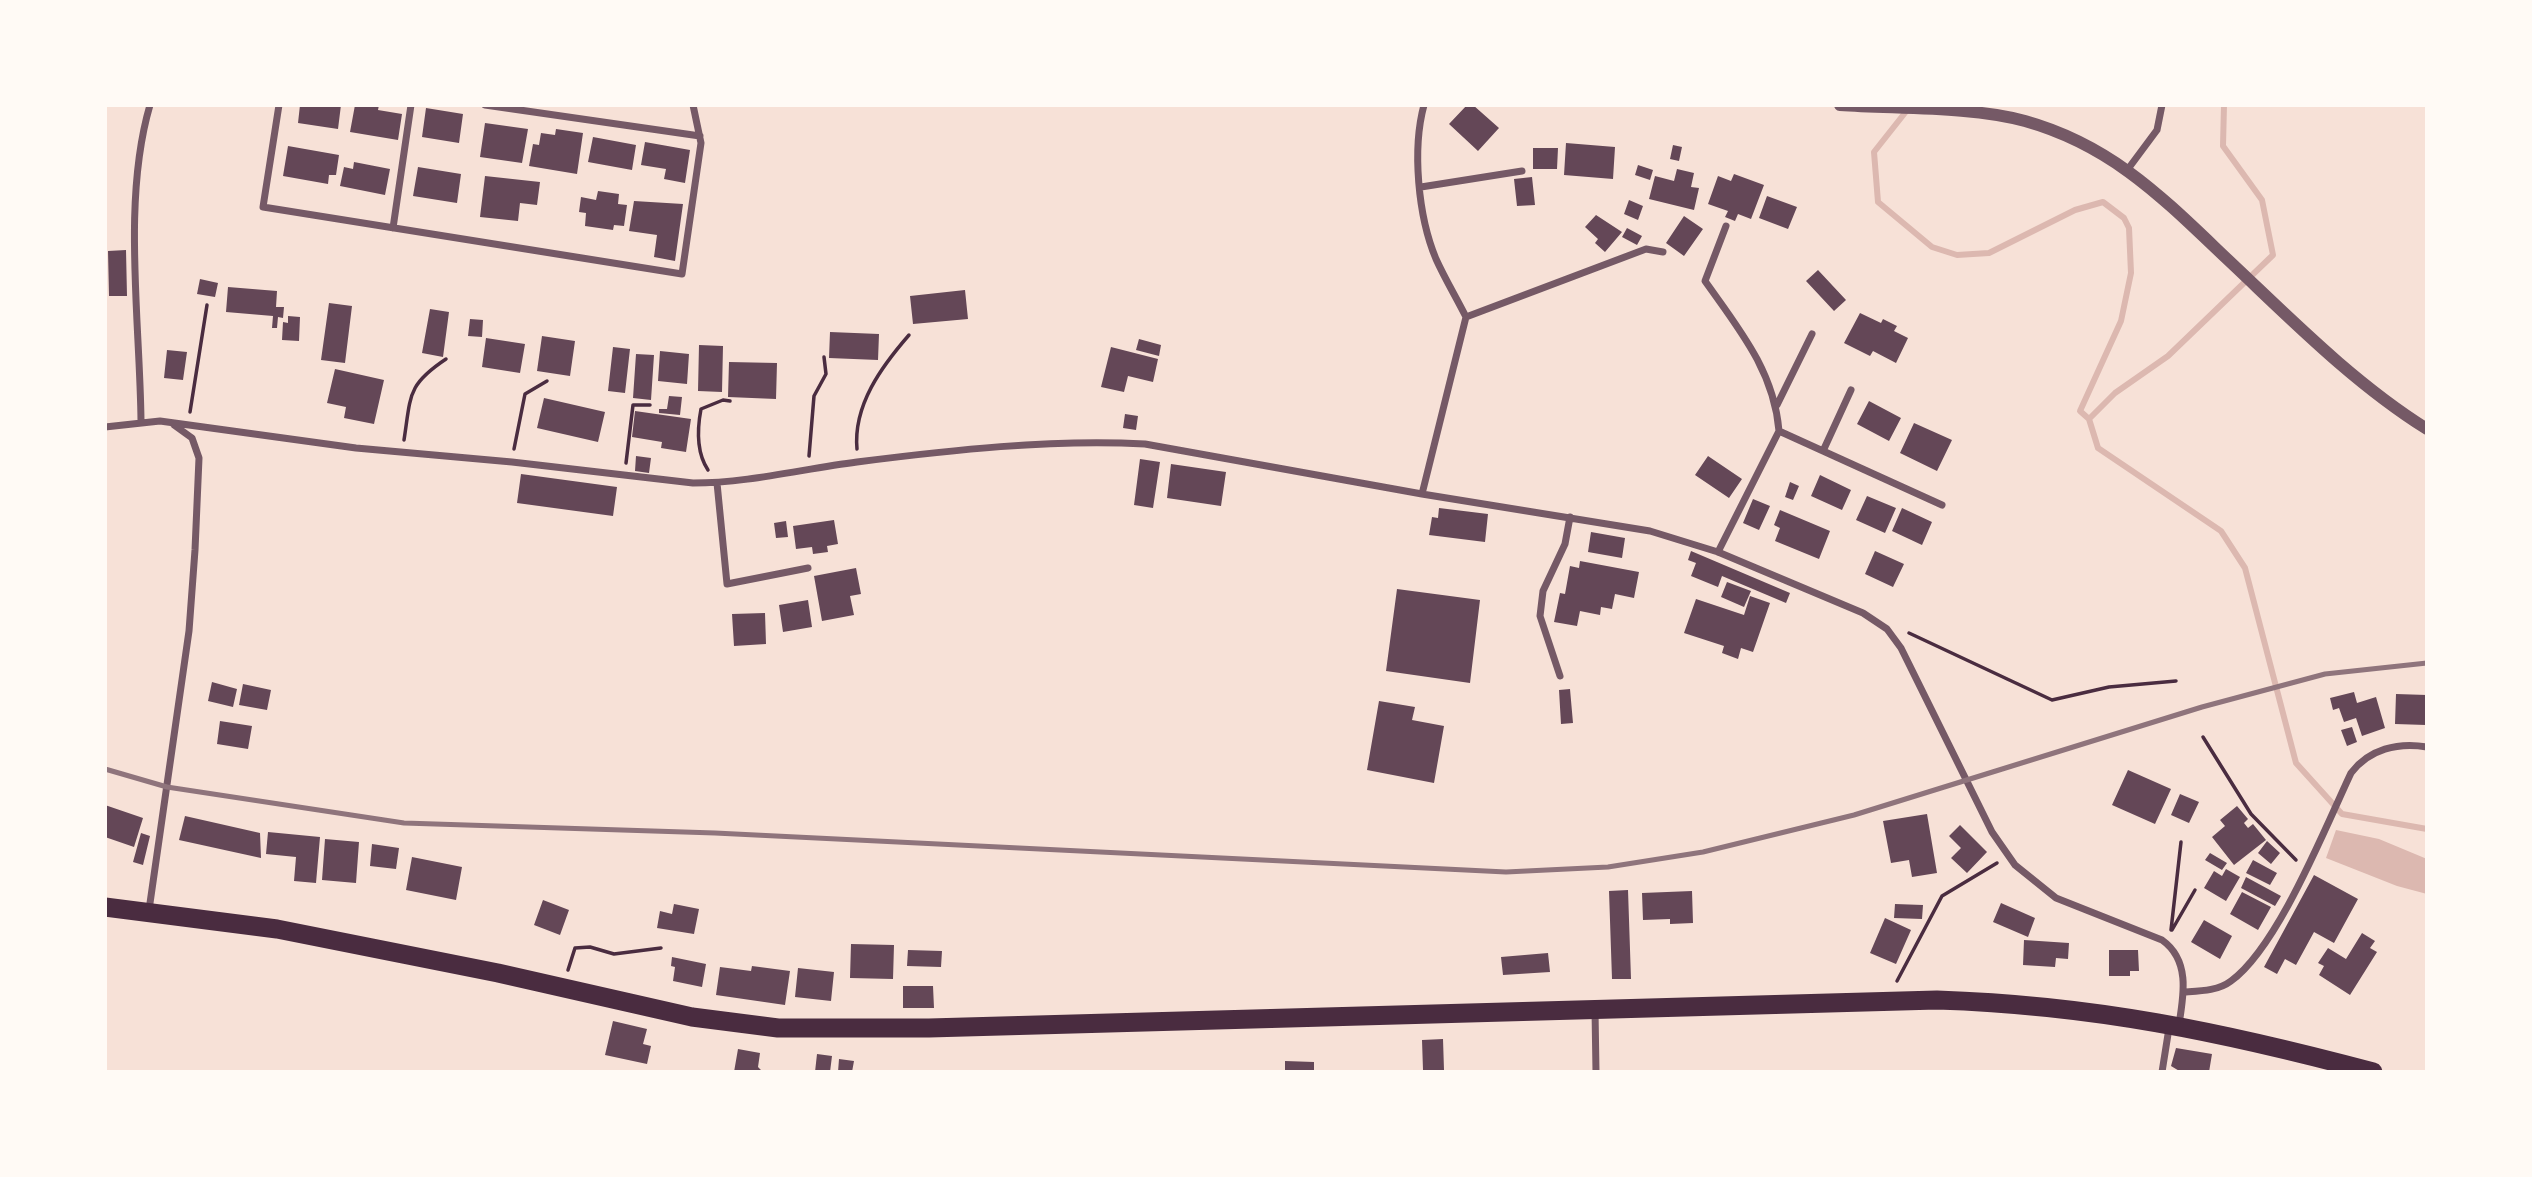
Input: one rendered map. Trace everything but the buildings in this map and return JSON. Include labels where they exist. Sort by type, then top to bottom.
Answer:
[{"type":"highway","points":[[105,907],[277,929],[723,1023],[814,1029],[957,1028],[1937,1000],[2042,1005],[2174,1024],[2373,1072]]},
{"type":"street","points":[[141,421],[140,342],[136,303],[139,142],[150,105]]},
{"type":"street","points":[[279,105],[262,207],[682,274],[700,136],[693,105]]},
{"type":"street","points":[[393,228],[411,105]]},
{"type":"street","points":[[485,105],[700,136]]},
{"type":"street","points":[[1422,494],[1465,317],[1435,256],[1421,187],[1417,148],[1424,105]]},
{"type":"street","points":[[1840,105],[1989,115],[2024,121],[2070,137],[2106,154],[2128,170],[2345,368],[2427,429]]},
{"type":"street","points":[[2128,170],[2157,130],[2162,105]]},
{"type":"street","points":[[1421,187],[1522,171]]},
{"type":"street","points":[[1718,552],[1779,431],[1777,405],[1757,355],[1705,281],[1726,226]]},
{"type":"street","points":[[1465,317],[1646,249],[1663,252]]},
{"type":"street","points":[[1777,405],[1812,334]]},
{"type":"street","points":[[1823,451],[1851,390]]},
{"type":"street","points":[[149,912],[189,631],[199,457],[192,438],[184,430],[160,421]]},
{"type":"street","points":[[105,427],[160,421],[402,452],[717,483],[858,462],[1030,446],[1104,442],[1145,444],[1422,494],[1650,531],[1718,552],[1863,613],[1890,632],[1901,648],[2008,857],[2031,880],[2056,898],[2168,945],[2180,967],[2184,992],[2162,1072]]},
{"type":"street","points":[[1779,431],[1942,505]]},
{"type":"street","points":[[717,483],[727,584],[808,568]]},
{"type":"street","points":[[1560,676],[1540,616],[1543,591],[1565,544],[1570,517]]},
{"type":"street","points":[[2184,992],[2222,986],[2248,966],[2258,954],[2307,866],[2351,773],[2359,762],[2381,751],[2407,744],[2427,747]]},
{"type":"street","points":[[1595,1009],[1596,1072]]},
{"type":"path","points":[[188,425],[207,306]]},
{"type":"path","points":[[858,462],[859,415],[883,364],[909,334]]},
{"type":"path","points":[[808,469],[814,396],[826,374],[824,357]]},
{"type":"path","points":[[402,452],[411,394],[419,377],[446,359]]},
{"type":"path","points":[[512,462],[525,394],[547,381]]},
{"type":"path","points":[[717,483],[701,459],[697,429],[701,409],[723,400],[730,401]]},
{"type":"path","points":[[626,475],[633,405],[650,405]]},
{"type":"path","points":[[1890,632],[1908,632],[2052,700],[2109,687],[2176,681]]},
{"type":"path","points":[[2203,737],[2251,814],[2307,866]]},
{"type":"path","points":[[2180,842],[2171,932],[2195,890]]},
{"type":"path","points":[[1893,989],[1941,896],[2008,857]]},
{"type":"path","points":[[562,988],[575,948],[590,947],[614,954],[661,948]]},
{"type":"shaded area","points":[[2336,830],[2379,839],[2427,859],[2427,894],[2397,886],[2326,858]]},
{"type":"waterway","points":[[2089,419],[2115,393],[2168,356],[2273,255],[2262,200],[2223,146],[2224,105]]},
{"type":"waterway","points":[[1908,109],[1874,152],[1878,202],[1932,247],[1957,255],[1989,253],[2075,210],[2103,202],[2124,218],[2129,228],[2131,273],[2121,321],[2080,411],[2089,419],[2098,448],[2221,531],[2245,568],[2296,763],[2342,814],[2427,829]]},
{"type":"railway","points":[[105,769],[167,787],[404,823],[715,833],[1506,872],[1608,867],[1703,852],[1854,815],[2202,707],[2325,674],[2427,663]]}]
